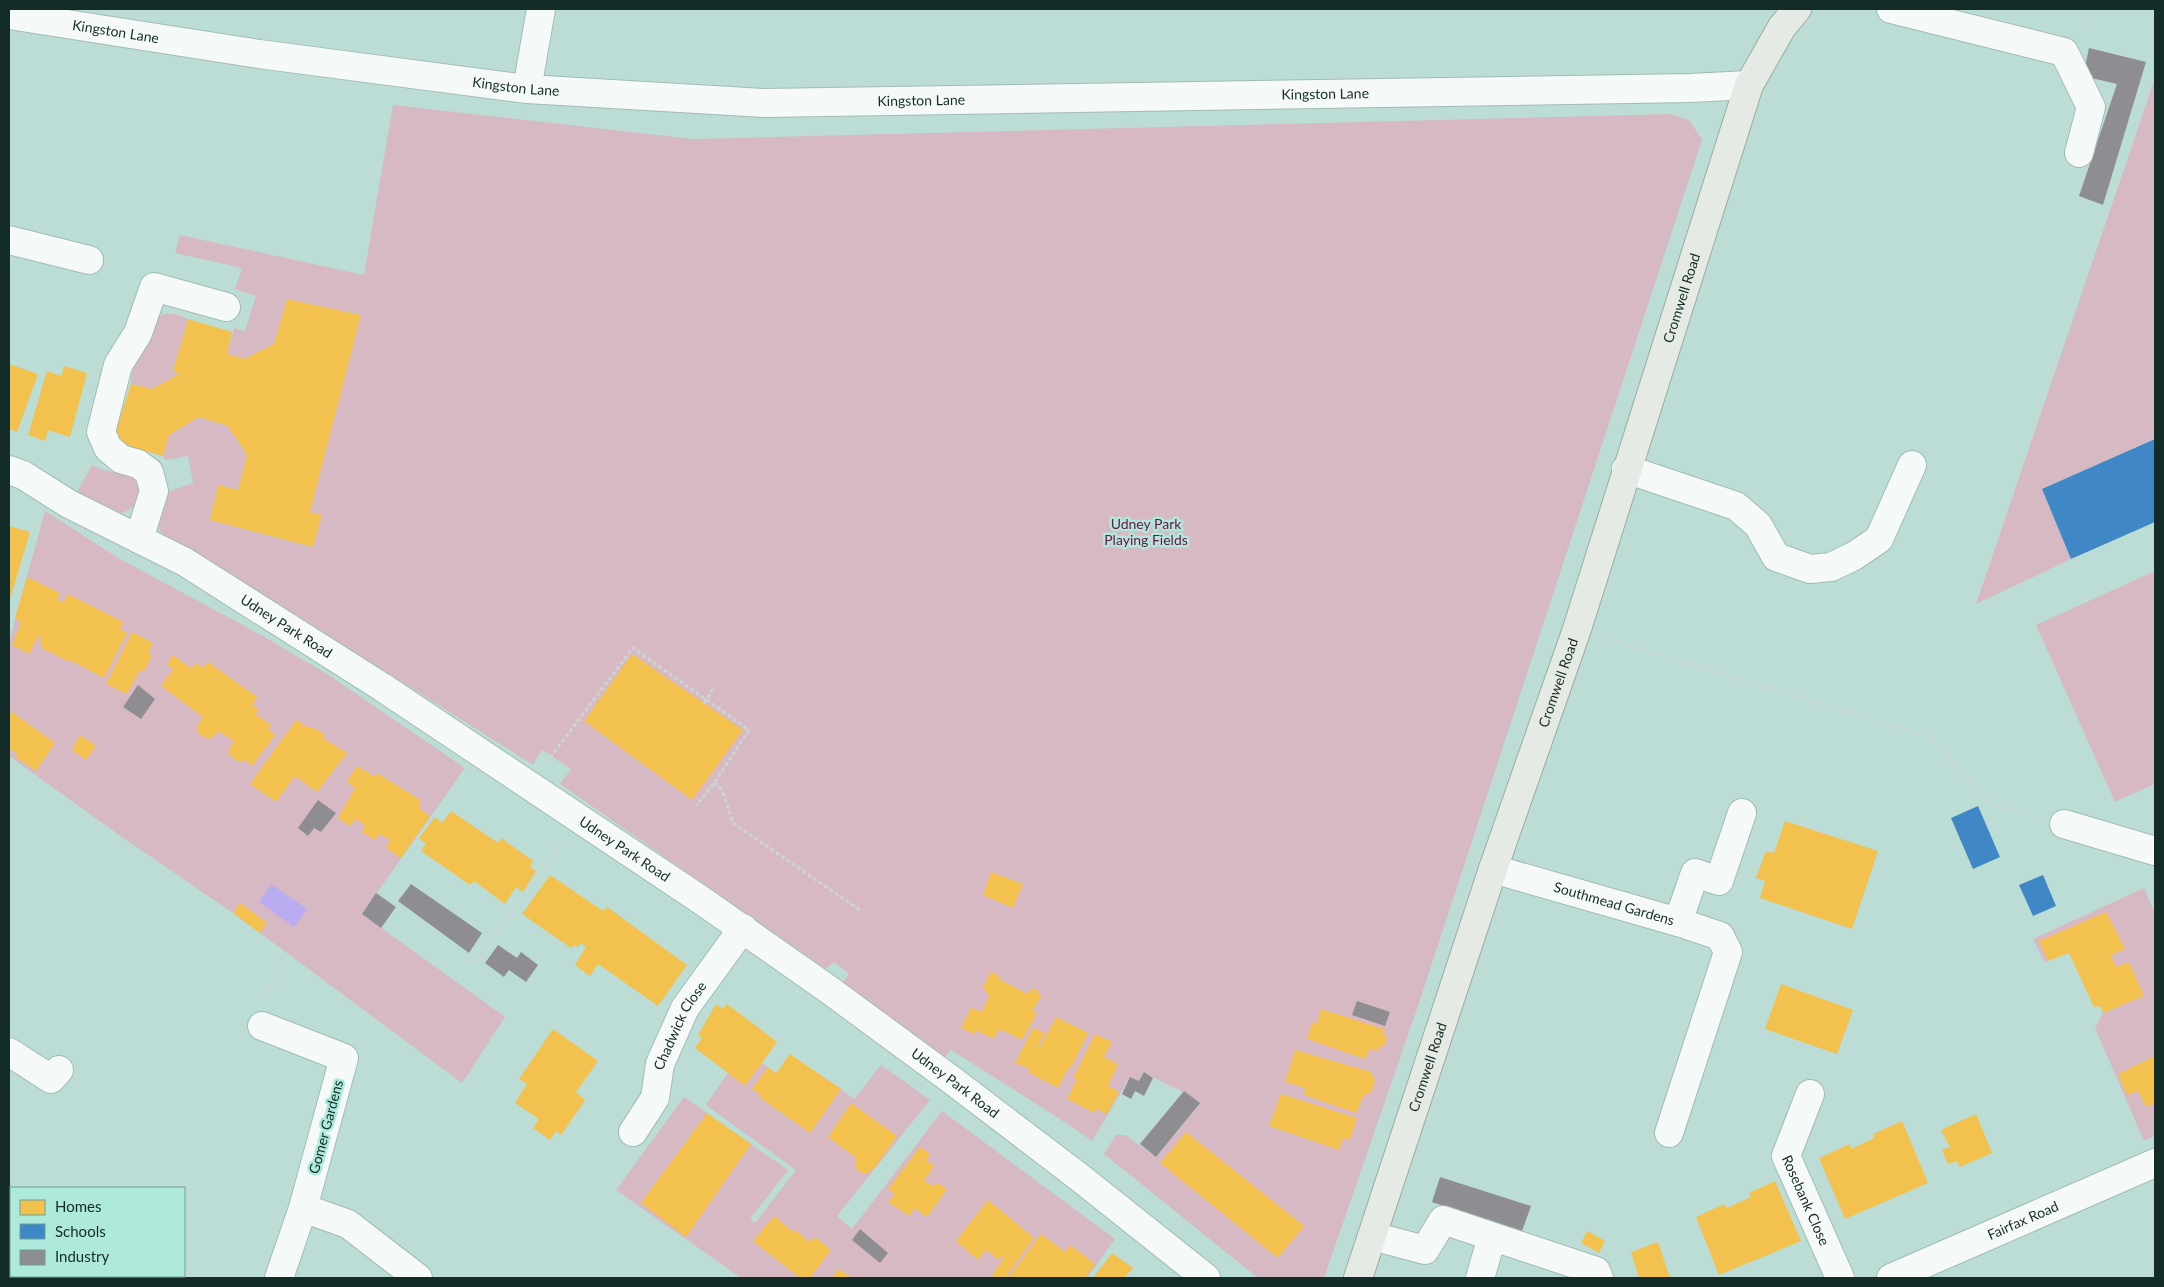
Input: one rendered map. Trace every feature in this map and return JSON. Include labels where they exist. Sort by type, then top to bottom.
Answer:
[{"type":"main road","points":[[1749,85],[1782,27],[1796,9]]},
{"type":"main road","name":"Cromwell Road","points":[[1358,1278],[1493,869],[1577,629],[1626,469],[1749,85]]},
{"type":"street","points":[[527,89],[541,9]]},
{"type":"street","points":[[1891,9],[2064,52],[2091,107],[2080,153]]},
{"type":"street","name":"Kingston Lane","points":[[9,15],[259,54],[527,89],[764,103],[1681,88],[1749,85]]},
{"type":"street","points":[[9,240],[89,260]]},
{"type":"street","points":[[139,539],[154,491],[149,472],[138,464],[121,459],[108,448],[101,432],[118,365],[138,333],[154,287],[226,307]]},
{"type":"street","points":[[1626,469],[1736,506],[1758,525],[1776,557],[1810,569],[1831,567],[1854,556],[1879,539],[1912,465]]},
{"type":"street","name":"Udney Park Road","points":[[9,470],[23,475],[69,504],[201,573],[382,688],[743,928],[953,1081],[1176,1269],[1206,1278]]},
{"type":"street","name":"Southmead Gardens","points":[[1493,869],[1678,922],[1695,873],[1719,881],[1742,813]]},
{"type":"street","points":[[2064,824],[2155,852]]},
{"type":"street","points":[[1669,1133],[1728,952],[1720,936],[1678,922]]},
{"type":"street","name":"Chadwick Close","points":[[633,1132],[655,1098],[660,1064],[685,1008],[743,928]]},
{"type":"street","name":"Gomer Gardens","points":[[262,1026],[344,1058],[304,1208],[279,1278]]},
{"type":"street","points":[[9,1052],[51,1079],[60,1070]]},
{"type":"street","name":"Rosebank Close","points":[[1810,1094],[1786,1156],[1840,1278]]},
{"type":"street","name":"Fairfax Road","points":[[1891,1278],[2155,1163]]},
{"type":"street","points":[[304,1208],[348,1224],[418,1278]]},
{"type":"street","points":[[1372,1236],[1425,1250],[1443,1220],[1596,1271],[1598,1278]]},
{"type":"street","points":[[1480,1278],[1492,1237]]},
{"type":"path","points":[[69,504],[76,478],[95,453],[108,448]]},
{"type":"path","points":[[1577,629],[1930,737],[1992,805],[2064,824]]},
{"type":"path","points":[[528,785],[633,648],[705,701],[749,730],[714,784],[696,806]]},
{"type":"path","points":[[705,701],[713,689]]},
{"type":"path","points":[[714,784],[722,790],[733,823],[860,910]]},
{"type":"path","points":[[469,963],[481,957],[537,879],[577,818]]},
{"type":"path","points":[[262,1026],[256,1024],[283,955]]},
{"type":"green space","points":[[2155,78],[2155,439],[2042,489],[2071,559],[1976,604]]},
{"type":"green space","name":"Udney Park Playing Fields","points":[[393,105],[693,139],[1671,114],[1689,120],[1702,140],[1419,1003],[1324,1278],[1258,1278],[1104,1154],[1116,1135],[1125,1135],[1156,1157],[1199,1104],[1186,1094],[1144,1072],[1139,1081],[1130,1077],[1092,1141],[950,1049],[945,1059],[842,984],[849,974],[834,962],[826,969],[560,784],[571,769],[542,750],[533,765],[304,620],[160,532],[157,515],[170,491],[193,483],[188,456],[165,460],[163,456],[169,435],[199,417],[228,426],[247,455],[238,490],[218,485],[210,520],[313,547],[322,515],[310,512],[361,315],[287,299],[274,344],[244,359],[227,354],[234,328],[245,331],[256,296],[235,289],[242,268],[175,253],[180,235],[364,275]]},
{"type":"green space","points":[[162,314],[176,314],[188,319],[173,371],[179,374],[152,389],[131,384],[137,356],[151,329]]},
{"type":"green space","points":[[92,465],[106,471],[131,474],[138,480],[143,487],[133,507],[121,513],[77,492]]},
{"type":"green space","points":[[45,511],[120,559],[263,636],[327,674],[465,768],[362,914],[505,1017],[462,1083],[233,913],[119,835],[9,756],[9,642]]},
{"type":"green space","points":[[2155,571],[2155,784],[2115,802],[2036,625]]},
{"type":"green space","points":[[2144,888],[2155,914],[2155,1056],[2118,1074],[2127,1095],[2138,1091],[2146,1107],[2155,1103],[2155,1136],[2144,1141],[2095,1028],[2103,1013],[2143,996],[2116,967],[2111,955],[2125,949],[2039,941],[2048,961],[2045,963],[2033,939]]},
{"type":"green space","points":[[762,1063],[768,1067],[752,1089],[761,1095],[760,1097],[810,1133],[841,1089],[854,1099],[881,1065],[930,1100],[837,1216],[852,1229],[942,1111],[1115,1239],[1087,1278],[741,1278],[616,1190],[684,1097],[788,1170],[750,1219],[755,1223],[796,1170],[706,1105],[728,1073],[745,1085]]},
{"type":"shaded area","points":[[271,884],[307,909],[294,927],[259,902]]},
{"type":"building: Homes","points":[[287,299],[361,315],[310,512],[322,515],[313,547],[210,520],[218,485],[238,490],[247,455],[228,426],[199,417],[169,435],[163,456],[138,449],[136,454],[124,449],[115,434],[131,384],[152,389],[179,374],[173,371],[188,319],[232,332],[227,354],[244,359],[274,344]]},
{"type":"building: Homes","points":[[9,364],[38,374],[17,432],[9,429]]},
{"type":"building: Homes","points":[[64,366],[87,373],[70,437],[48,430],[45,441],[28,435],[47,371],[61,376]]},
{"type":"building: Homes","points":[[9,526],[30,532],[9,603]]},
{"type":"building: Homes","points":[[27,577],[60,593],[57,599],[63,603],[68,594],[123,622],[120,629],[127,633],[104,678],[42,648],[39,634],[29,654],[12,645],[21,623],[15,618]]},
{"type":"building: Homes","points":[[132,632],[153,643],[148,653],[152,655],[144,672],[140,670],[127,694],[106,684]]},
{"type":"building: Homes","points":[[632,654],[743,730],[692,800],[584,721]]},
{"type":"building: Homes","points":[[173,655],[192,669],[196,663],[203,668],[208,662],[257,697],[252,705],[259,710],[255,714],[271,725],[268,729],[275,735],[252,766],[245,760],[239,762],[229,755],[229,749],[234,741],[218,731],[213,737],[208,739],[198,733],[197,726],[203,717],[161,686],[173,669],[167,664]]},
{"type":"building: Homes","points":[[9,710],[55,743],[36,771],[16,757],[17,754],[9,748]]},
{"type":"building: Homes","points":[[296,720],[308,728],[312,727],[324,734],[324,739],[347,753],[317,792],[295,776],[276,802],[250,784]]},
{"type":"building: Homes","points":[[80,735],[96,746],[86,760],[72,750]]},
{"type":"building: Homes","points":[[357,766],[375,777],[377,773],[420,800],[420,809],[430,816],[401,858],[386,848],[390,840],[380,834],[374,840],[362,832],[365,825],[355,819],[350,826],[338,818],[355,788],[347,782]]},
{"type":"building: Homes","points":[[451,811],[498,843],[501,838],[533,861],[530,867],[536,871],[523,892],[516,887],[505,904],[474,881],[470,885],[421,851],[426,844],[419,838],[435,817],[442,823]]},
{"type":"building: Homes","points":[[1785,821],[1878,851],[1852,929],[1760,898],[1765,881],[1756,878],[1766,851],[1774,853]]},
{"type":"building: Homes","points":[[991,872],[1023,884],[1013,908],[983,895]]},
{"type":"building: Homes","points":[[550,875],[603,911],[607,907],[687,965],[658,1006],[598,964],[590,976],[575,965],[586,947],[581,943],[578,947],[574,945],[571,948],[522,914]]},
{"type":"building: Homes","points":[[240,903],[267,923],[260,933],[233,913]]},
{"type":"building: Homes","points":[[2106,912],[2125,949],[2111,955],[2116,967],[2129,962],[2144,996],[2103,1013],[2100,1006],[2094,1007],[2069,953],[2048,961],[2039,941]]},
{"type":"building: Homes","points":[[991,971],[1000,977],[999,979],[1027,994],[1032,988],[1038,991],[1041,997],[1032,1011],[1037,1013],[1022,1040],[1000,1029],[993,1039],[976,1030],[974,1034],[961,1028],[971,1008],[982,1012],[989,996],[983,987]]},
{"type":"building: Homes","points":[[1781,984],[1853,1010],[1837,1054],[1765,1029]]},
{"type":"building: Homes","points":[[716,1004],[723,1009],[727,1004],[777,1042],[745,1086],[695,1048],[702,1038],[698,1035]]},
{"type":"building: Homes","points":[[1321,1009],[1384,1029],[1383,1033],[1387,1038],[1384,1046],[1379,1047],[1378,1051],[1370,1049],[1365,1059],[1307,1039],[1312,1022],[1317,1024]]},
{"type":"building: Homes","points":[[1056,1017],[1088,1033],[1071,1068],[1069,1067],[1058,1088],[1028,1072],[1030,1069],[1015,1063],[1033,1028],[1045,1033],[1038,1046],[1040,1047]]},
{"type":"building: Homes","points":[[553,1029],[598,1061],[576,1092],[585,1100],[561,1135],[556,1131],[550,1140],[533,1128],[539,1119],[515,1103],[527,1084],[519,1079]]},
{"type":"building: Homes","points":[[1095,1034],[1112,1042],[1104,1057],[1118,1064],[1108,1086],[1119,1092],[1107,1114],[1096,1109],[1094,1113],[1067,1099],[1077,1079],[1073,1078]]},
{"type":"building: Homes","points":[[1295,1050],[1371,1072],[1375,1080],[1372,1092],[1364,1095],[1356,1113],[1304,1095],[1305,1088],[1285,1082]]},
{"type":"building: Homes","points":[[790,1054],[841,1089],[810,1133],[759,1097],[761,1095],[752,1089],[768,1067],[776,1073]]},
{"type":"building: Homes","points":[[2155,1056],[2155,1103],[2146,1107],[2138,1091],[2127,1095],[2118,1074]]},
{"type":"building: Homes","points":[[1281,1094],[1357,1118],[1350,1140],[1343,1138],[1339,1150],[1269,1126]]},
{"type":"building: Homes","points":[[851,1103],[897,1136],[876,1166],[870,1172],[863,1174],[855,1168],[856,1158],[828,1137]]},
{"type":"building: Homes","points":[[707,1113],[751,1144],[686,1237],[641,1203]]},
{"type":"building: Homes","points":[[1976,1114],[1992,1153],[1960,1167],[1957,1161],[1948,1164],[1942,1150],[1950,1147],[1941,1130]]},
{"type":"building: Homes","points":[[1902,1121],[1928,1183],[1845,1219],[1819,1158],[1850,1144],[1851,1149],[1874,1138],[1873,1134]]},
{"type":"building: Homes","points":[[1186,1132],[1304,1226],[1278,1258],[1160,1163]]},
{"type":"building: Homes","points":[[920,1147],[930,1154],[926,1160],[934,1166],[924,1181],[933,1186],[937,1183],[947,1189],[927,1217],[914,1208],[909,1216],[888,1202],[895,1194],[888,1189]]},
{"type":"building: Homes","points":[[1775,1181],[1801,1241],[1719,1275],[1696,1217],[1724,1204],[1727,1208],[1751,1197],[1749,1193]]},
{"type":"building: Homes","points":[[988,1200],[1034,1238],[1005,1278],[996,1278],[992,1275],[1004,1258],[1002,1256],[999,1260],[986,1250],[978,1260],[956,1241]]},
{"type":"building: Homes","points":[[774,1216],[793,1232],[795,1230],[810,1242],[815,1237],[831,1250],[810,1278],[800,1278],[753,1241]]},
{"type":"building: Homes","points":[[1587,1231],[1605,1241],[1599,1253],[1581,1243]]},
{"type":"building: Homes","points":[[1041,1234],[1065,1252],[1070,1245],[1095,1264],[1085,1278],[1008,1278]]},
{"type":"building: Homes","points":[[1658,1242],[1670,1278],[1639,1278],[1631,1252]]},
{"type":"building: Homes","points":[[1112,1253],[1133,1268],[1124,1278],[1093,1278]]},
{"type":"building: Homes","points":[[839,1269],[850,1277],[832,1278]]},
{"type":"building: Schools","points":[[2155,439],[2155,522],[2071,559],[2042,489]]},
{"type":"building: Schools","points":[[1978,806],[2000,857],[1973,869],[1951,818]]},
{"type":"building: Schools","points":[[2043,875],[2056,906],[2033,916],[2019,885]]},
{"type":"building: Industry","points":[[2089,48],[2146,62],[2103,205],[2079,196],[2117,84],[2083,76]]},
{"type":"building: Industry","points":[[138,685],[155,699],[141,719],[123,707]]},
{"type":"building: Industry","points":[[318,800],[336,813],[321,832],[314,828],[308,836],[298,828]]},
{"type":"building: Industry","points":[[411,884],[482,933],[469,953],[398,901]]},
{"type":"building: Industry","points":[[376,893],[396,907],[381,928],[362,914]]},
{"type":"building: Industry","points":[[498,945],[517,958],[521,952],[538,965],[526,982],[509,970],[504,977],[485,963]]},
{"type":"building: Industry","points":[[1357,1001],[1390,1012],[1385,1026],[1352,1015]]},
{"type":"building: Industry","points":[[1144,1072],[1153,1078],[1144,1096],[1135,1091],[1131,1099],[1122,1094],[1130,1077],[1139,1081]]},
{"type":"building: Industry","points":[[1184,1091],[1200,1103],[1156,1157],[1140,1144]]},
{"type":"building: Industry","points":[[1440,1177],[1531,1206],[1522,1231],[1432,1202]]},
{"type":"building: Industry","points":[[860,1229],[888,1253],[880,1263],[852,1240]]}]
